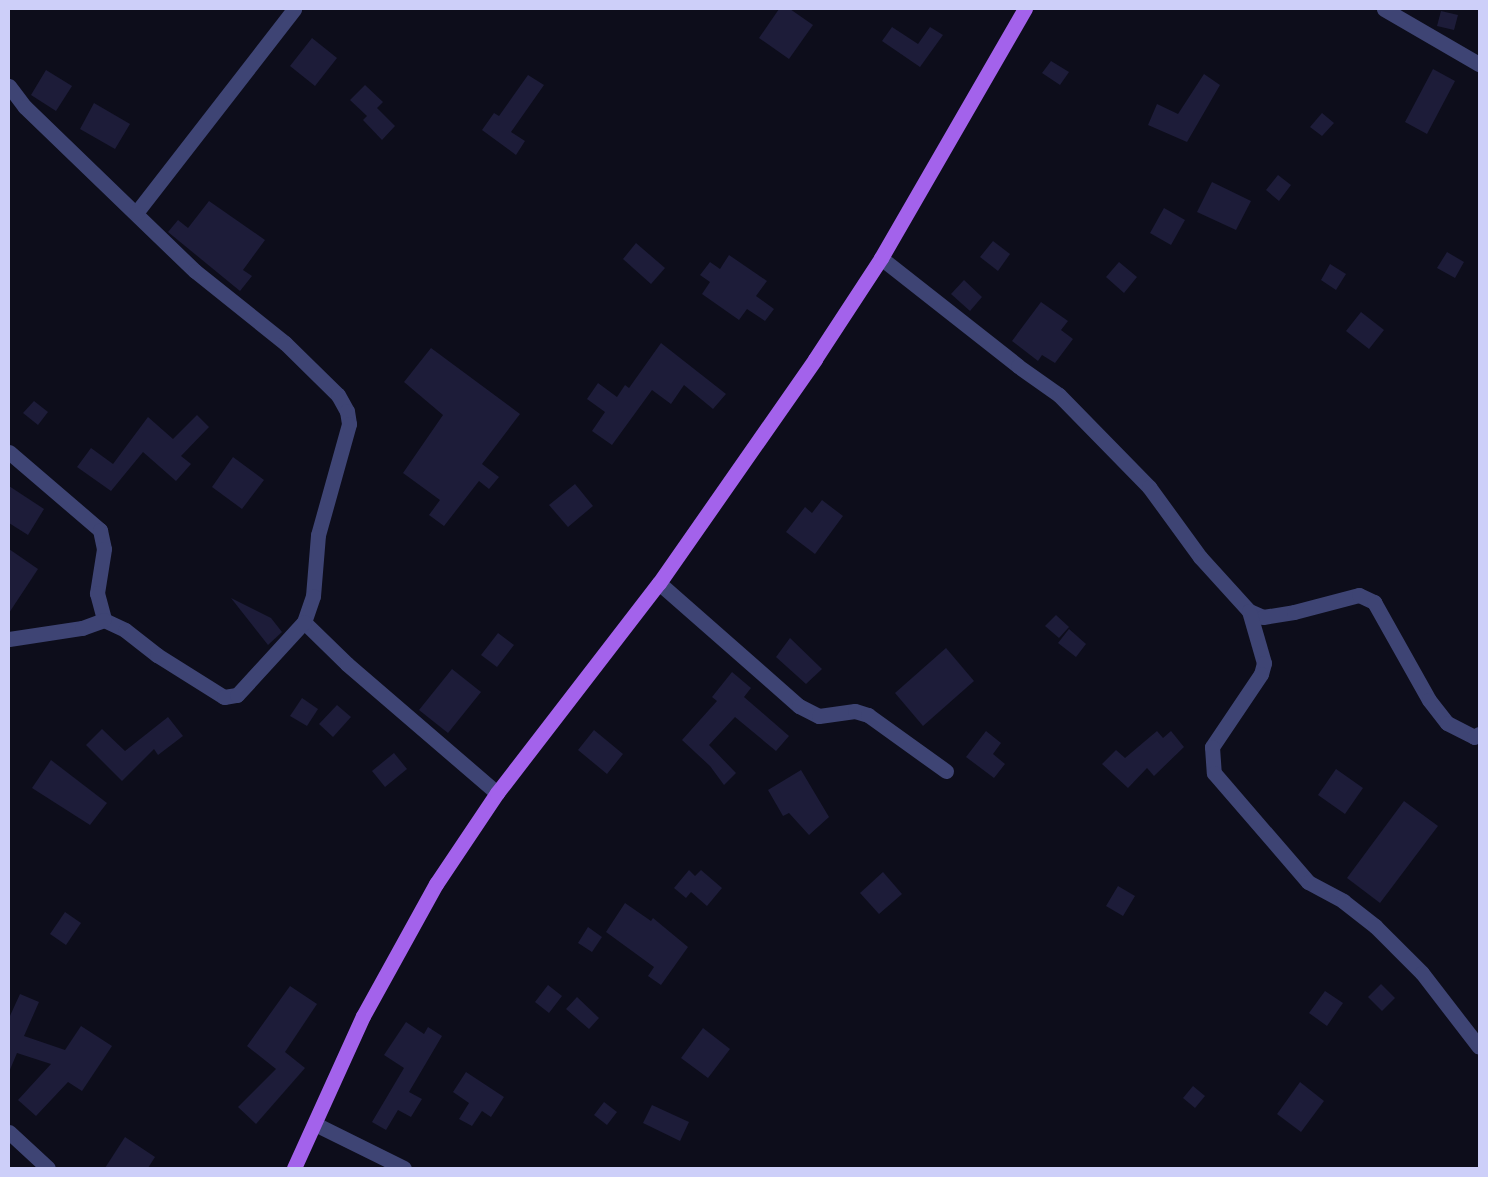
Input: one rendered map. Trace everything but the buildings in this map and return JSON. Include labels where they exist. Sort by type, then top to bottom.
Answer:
[{"type":"main road","points":[[294,1168],[363,1016],[436,884],[497,793],[659,583],[880,258],[1025,9]]},
{"type":"street","points":[[136,213],[294,9]]},
{"type":"street","points":[[1384,9],[1479,64]]},
{"type":"street","points":[[9,86],[25,106],[195,271],[285,342],[338,394],[347,411],[346,439],[318,534],[313,596],[304,622],[237,695],[231,698],[224,697],[157,655],[125,630],[104,620],[82,628],[9,639]]},
{"type":"street","points":[[880,258],[1018,366],[1059,394],[1149,487],[1200,557],[1249,611],[1263,617],[1359,594],[1374,602],[1429,700],[1447,723],[1474,737],[1479,734]]},
{"type":"street","points":[[9,452],[100,530],[104,549],[97,593],[104,620]]},
{"type":"street","points":[[659,583],[799,706],[819,716],[855,711],[868,715],[946,771]]},
{"type":"street","points":[[1249,611],[1264,663],[1261,674],[1212,747],[1214,773],[1308,882],[1342,901],[1375,926],[1422,973],[1479,1047]]},
{"type":"street","points":[[304,622],[347,664],[497,793]]},
{"type":"street","points":[[315,1124],[404,1168]]},
{"type":"street","points":[[9,1132],[48,1168]]}]
